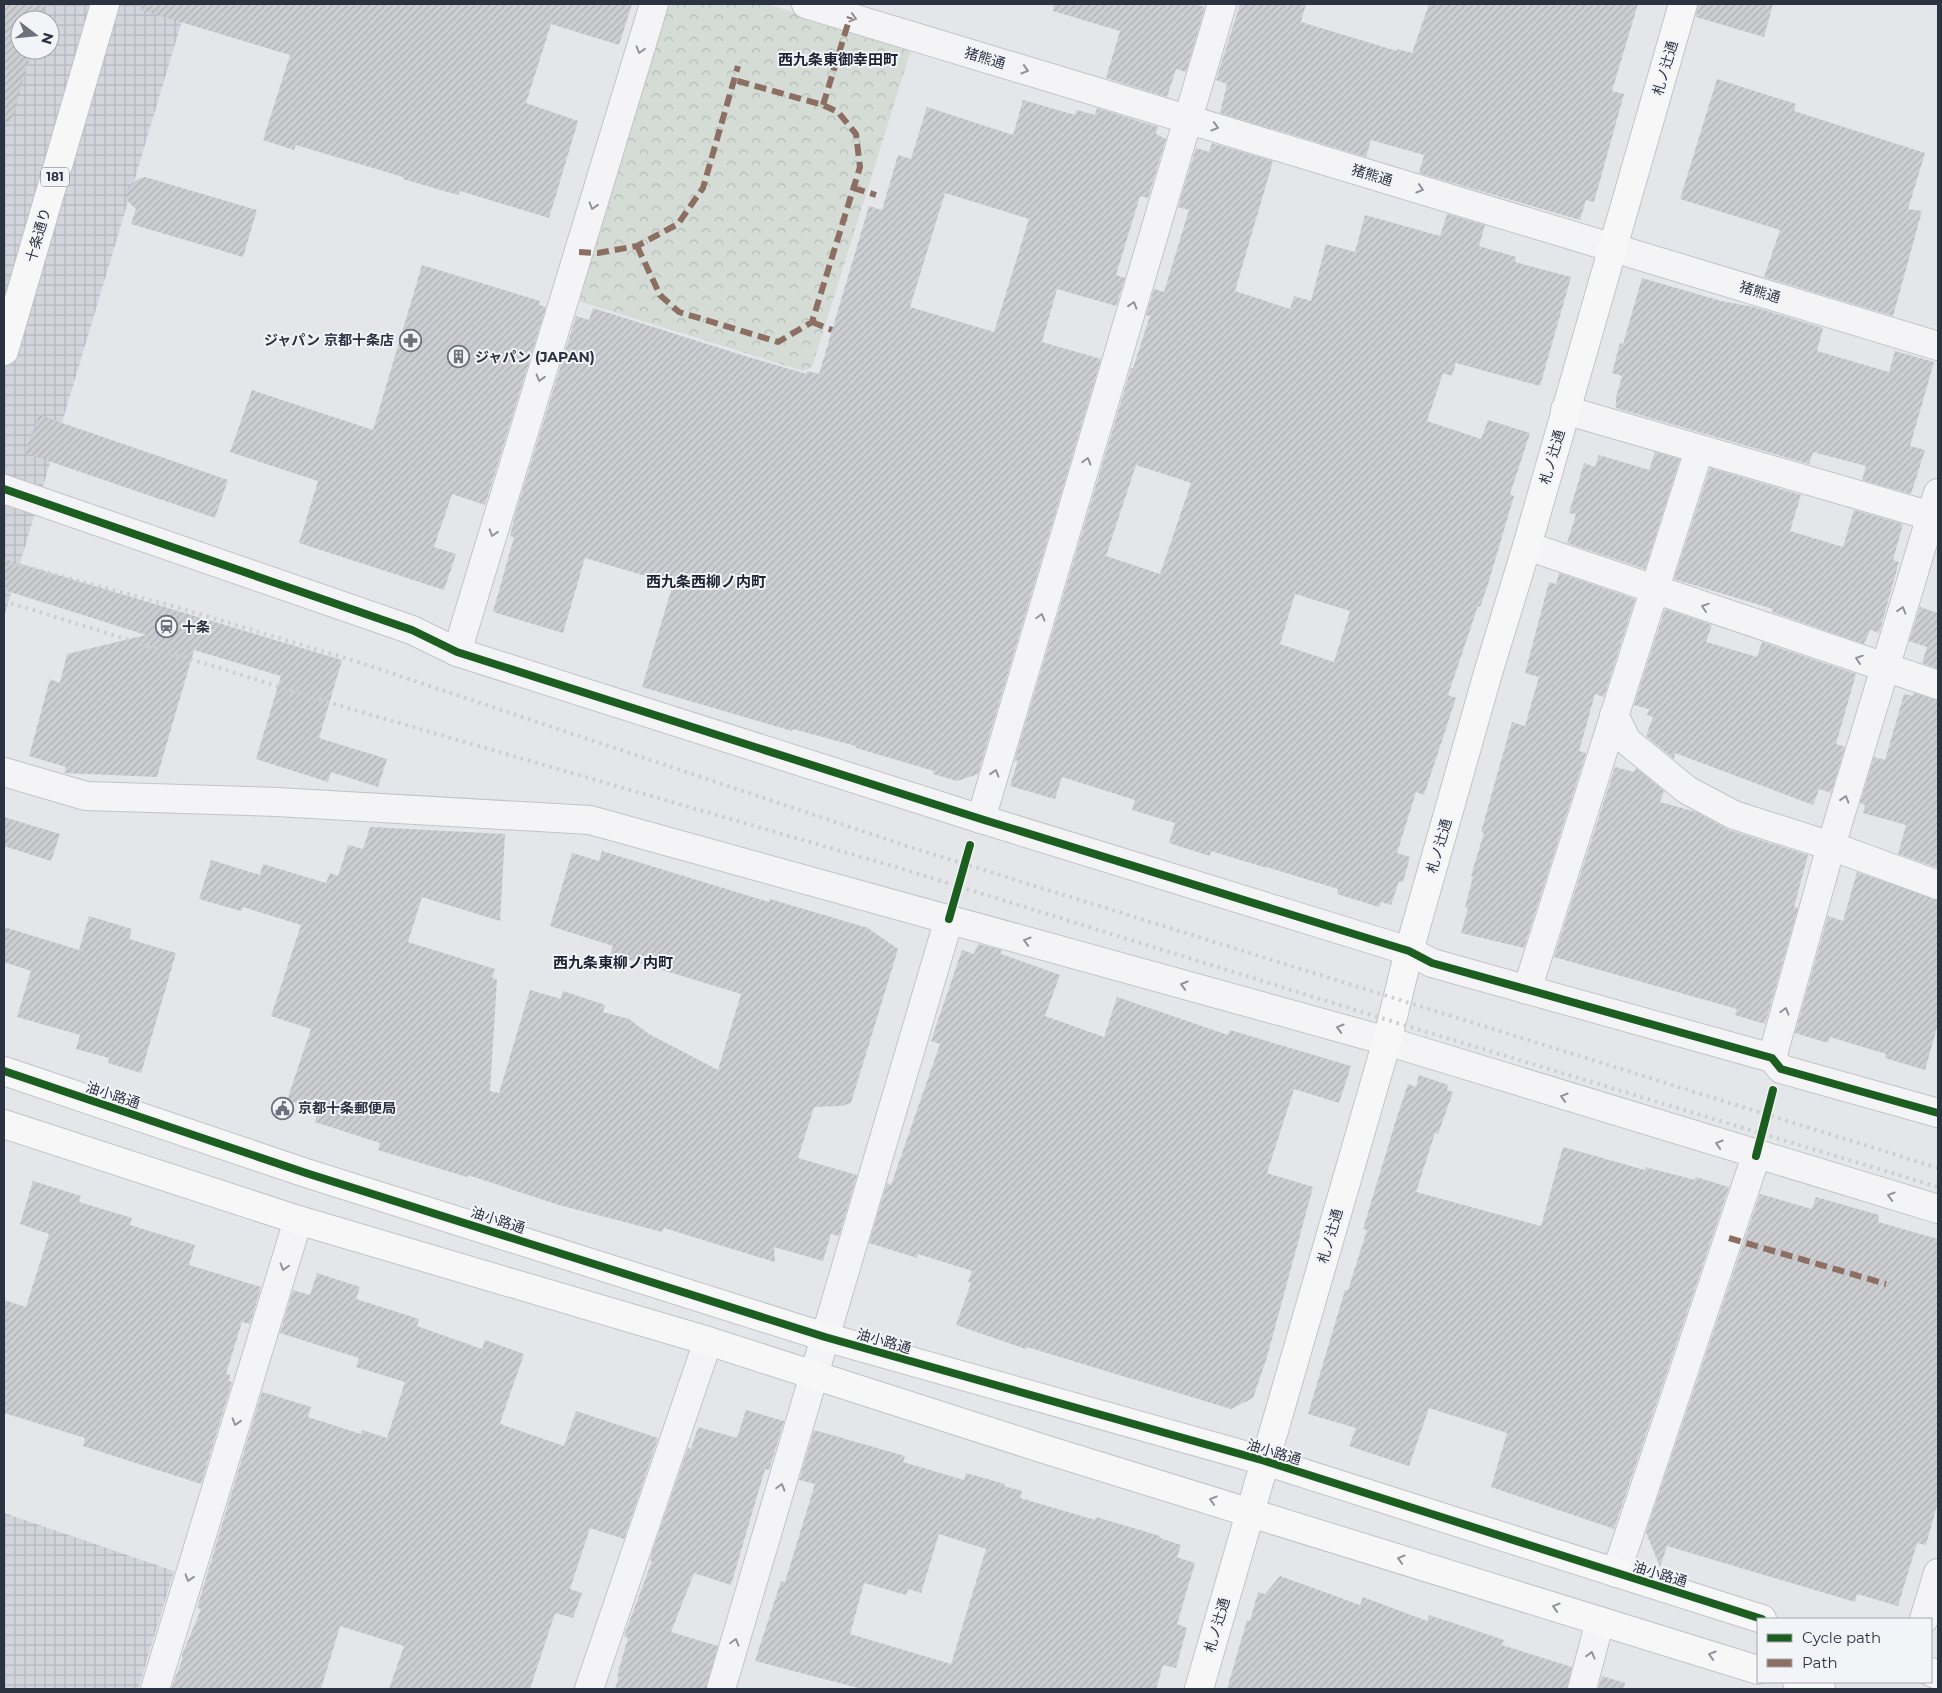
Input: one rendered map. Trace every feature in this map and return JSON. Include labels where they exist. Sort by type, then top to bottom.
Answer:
[{"type":"street","name":"十条通り","points":[[4,351],[105,4]]},
{"type":"street","points":[[457,652],[654,4]]},
{"type":"street","name":"猪熊通","points":[[806,4],[1938,346]]},
{"type":"street","points":[[981,819],[1222,4]]},
{"type":"street","name":"札ノ辻通","points":[[1199,1689],[1387,1041],[1409,950],[1488,673],[1528,546],[1565,410],[1614,248],[1683,4]]},
{"type":"street","points":[[1565,410],[1699,450],[1935,504],[1831,846],[1772,1058]]},
{"type":"street","points":[[1526,990],[1699,450]]},
{"type":"street","points":[[4,489],[412,630],[457,652],[981,819],[1409,950],[1432,963],[1772,1058],[1781,1068],[1938,1113]]},
{"type":"street","points":[[1528,546],[1938,685]]},
{"type":"street","points":[[1614,715],[1628,741],[1687,790],[1734,815],[1831,846],[1938,885]]},
{"type":"street","points":[[4,772],[86,796],[277,802],[590,820],[1387,1041],[1756,1156],[1938,1209]]},
{"type":"street","points":[[722,1689],[949,919]]},
{"type":"street","name":"油小路通","points":[[4,1072],[306,1173],[825,1337],[1265,1461],[1759,1618]]},
{"type":"street","points":[[4,1124],[298,1220],[708,1341],[1053,1452],[1250,1511],[1757,1670]]},
{"type":"street","points":[[1616,1573],[1756,1156]]},
{"type":"street","points":[[155,1689],[298,1220]]},
{"type":"street","points":[[589,1689],[708,1341]]},
{"type":"street","points":[[1924,1618],[1938,1573]]},
{"type":"street","points":[[1582,1689],[1600,1621]]},
{"type":"street","points":[[1800,1683],[1821,1689]]},
{"type":"shaded area","points":[[4,4],[187,4],[4,617]]},
{"type":"shaded area","points":[[4,1513],[174,1571],[138,1689],[4,1689]]},
{"type":"green space","points":[[662,4],[766,4],[905,45],[910,53],[812,367],[803,371],[575,300]]},
{"type":"building","points":[[4,4],[46,4],[44,10],[10,10],[10,60],[29,60],[11,123],[4,122]]},
{"type":"building","points":[[142,4],[632,4],[619,45],[551,24],[526,103],[578,121],[549,218],[460,191],[458,195],[296,145],[294,150],[263,140],[290,55],[141,10]]},
{"type":"building","points":[[1054,4],[1195,4],[1205,7],[1186,72],[1176,69],[1167,97],[1106,78],[1120,31],[1053,11]]},
{"type":"building","points":[[1240,4],[1306,4],[1301,22],[1397,51],[1397,49],[1412,53],[1429,4],[1638,4],[1612,91],[1624,94],[1594,202],[1586,200],[1580,220],[1419,173],[1424,155],[1371,140],[1366,157],[1220,113],[1227,84],[1216,80]]},
{"type":"building","points":[[1698,4],[1773,4],[1764,37],[1696,17]]},
{"type":"building","points":[[1717,79],[1796,104],[1794,111],[1925,153],[1908,209],[1922,211],[1893,316],[1764,277],[1780,230],[1680,199]]},
{"type":"building","points":[[1023,100],[1075,115],[1077,110],[1095,115],[1097,108],[1158,127],[1156,134],[1166,139],[1148,198],[1140,196],[1116,275],[1125,278],[1116,306],[1057,289],[1042,342],[1101,359],[978,774],[957,781],[933,774],[934,771],[856,748],[856,746],[793,729],[792,731],[642,687],[673,584],[585,558],[563,633],[493,612],[514,537],[510,536],[515,515],[576,316],[589,320],[593,308],[745,356],[807,374],[807,371],[819,374],[869,206],[882,210],[898,155],[911,159],[927,107],[1013,135]],"holes":[[[945,193],[1029,219],[994,332],[910,307]]]},
{"type":"building","points":[[1212,143],[1273,161],[1235,291],[1290,309],[1294,296],[1311,301],[1326,244],[1355,252],[1365,215],[1440,236],[1447,214],[1485,225],[1479,246],[1516,257],[1515,262],[1571,277],[1540,386],[1456,363],[1452,376],[1443,373],[1427,421],[1481,439],[1488,420],[1530,433],[1510,494],[1514,496],[1488,584],[1480,607],[1478,606],[1448,695],[1456,698],[1424,795],[1416,792],[1397,853],[1410,857],[1403,882],[1399,881],[1391,905],[1381,902],[1379,907],[1337,894],[1338,889],[1267,867],[1211,851],[1210,856],[1169,843],[1175,823],[1132,810],[1135,800],[1062,777],[1055,799],[1010,786],[1018,760],[1014,762],[1131,368],[1133,368],[1150,316],[1146,315],[1154,289],[1164,292],[1189,210],[1178,207],[1196,148],[1209,152]],"holes":[[[1136,465],[1191,483],[1160,574],[1106,556]],[[1295,594],[1350,611],[1334,662],[1280,644]]]},
{"type":"building","points":[[145,177],[257,210],[243,257],[131,224],[136,209],[129,203],[126,194],[129,185]]},
{"type":"building","points":[[422,265],[540,301],[539,305],[546,307],[485,505],[452,494],[434,547],[456,554],[444,590],[299,543],[318,481],[230,452],[252,390],[373,430]]},
{"type":"building","points":[[1642,278],[1721,301],[1754,307],[1823,328],[1817,351],[1889,372],[1895,351],[1934,362],[1910,446],[1925,450],[1911,494],[1862,480],[1866,466],[1813,452],[1809,464],[1616,408],[1616,397],[1622,376],[1612,373],[1620,343],[1623,344]]},
{"type":"building","points":[[39,415],[228,480],[215,518],[25,453]]},
{"type":"building","points":[[1655,452],[1680,459],[1645,569],[1567,543],[1576,514],[1569,513],[1584,463],[1595,467],[1599,455],[1649,470]]},
{"type":"building","points":[[1710,468],[1801,495],[1790,531],[1843,547],[1854,510],[1903,524],[1893,560],[1899,562],[1879,633],[1870,630],[1864,644],[1772,612],[1773,609],[1674,579]]},
{"type":"building","points":[[4,559],[342,660],[319,738],[387,759],[378,787],[331,772],[328,782],[256,759],[281,676],[194,650],[157,777],[64,773],[66,767],[29,756],[50,679],[60,683],[67,654],[146,635],[4,590]]},
{"type":"building","points":[[1559,573],[1635,599],[1604,697],[1595,694],[1579,751],[1586,753],[1524,948],[1461,933],[1468,908],[1465,907],[1473,877],[1471,876],[1484,833],[1481,832],[1512,722],[1525,726],[1539,677],[1525,673],[1549,582],[1556,584]]},
{"type":"building","points":[[1920,607],[1938,613],[1938,669],[1922,663],[1927,647],[1909,641]]},
{"type":"building","points":[[1665,609],[1712,625],[1706,642],[1757,657],[1762,642],[1856,674],[1836,744],[1845,747],[1831,793],[1819,789],[1813,805],[1675,753],[1674,759],[1646,736],[1653,717],[1647,715],[1649,709],[1634,705]]},
{"type":"building","points":[[1914,693],[1938,700],[1938,868],[1898,854],[1906,825],[1863,813],[1865,805],[1860,803],[1874,757],[1885,760],[1904,694],[1913,696]]},
{"type":"building","points":[[1615,767],[1634,772],[1636,768],[1664,791],[1660,802],[1696,812],[1729,830],[1808,855],[1794,907],[1798,908],[1765,1024],[1735,1015],[1737,1009],[1554,957]]},
{"type":"building","points":[[4,817],[60,834],[51,861],[4,846]]},
{"type":"building","points":[[370,827],[505,834],[500,921],[422,897],[408,942],[495,969],[492,978],[497,979],[490,1091],[499,1093],[530,990],[561,999],[563,991],[605,1005],[603,1012],[629,1019],[649,1034],[718,1070],[741,994],[610,954],[613,946],[550,926],[572,853],[599,861],[602,851],[769,902],[770,899],[868,928],[898,949],[851,1103],[842,1106],[814,1107],[798,1158],[857,1175],[839,1236],[831,1234],[823,1261],[774,1247],[775,1262],[664,1228],[662,1232],[559,1205],[468,1175],[467,1177],[378,1150],[380,1143],[315,1122],[318,1110],[287,1100],[311,1029],[271,1016],[301,925],[243,907],[241,911],[199,899],[211,860],[260,875],[263,864],[326,883],[330,873],[338,876],[348,845],[363,849]]},
{"type":"building","points":[[1857,872],[1938,900],[1938,1024],[1925,1070],[1885,1058],[1886,1054],[1830,1037],[1828,1043],[1795,1033],[1828,916],[1843,921]]},
{"type":"building","points":[[89,916],[132,929],[129,939],[176,953],[141,1073],[108,1063],[109,1058],[76,1049],[80,1035],[17,1017],[31,971],[4,962],[4,927],[79,950]]},
{"type":"building","points":[[978,944],[1002,950],[1001,954],[1060,975],[1045,1016],[1104,1037],[1117,997],[1228,1035],[1230,1030],[1351,1066],[1339,1103],[1294,1089],[1267,1173],[1313,1187],[1267,1357],[1253,1398],[1231,1409],[1027,1347],[1026,1349],[956,1325],[971,1283],[968,1282],[972,1271],[918,1254],[917,1258],[869,1243],[887,1183],[891,1185],[940,1044],[931,1041],[962,950],[974,954]]},
{"type":"building","points":[[1419,1075],[1448,1085],[1447,1090],[1453,1092],[1438,1134],[1435,1133],[1416,1192],[1541,1226],[1563,1147],[1645,1170],[1645,1167],[1695,1180],[1696,1177],[1729,1187],[1614,1529],[1491,1487],[1507,1433],[1429,1408],[1409,1466],[1349,1446],[1356,1428],[1308,1414],[1345,1290],[1348,1290],[1367,1230],[1363,1229],[1396,1120],[1408,1084],[1416,1087]]},
{"type":"building","points":[[33,1181],[81,1196],[79,1202],[132,1218],[130,1225],[195,1245],[189,1265],[261,1287],[250,1324],[242,1322],[226,1374],[230,1375],[229,1381],[232,1382],[201,1484],[83,1446],[85,1438],[4,1413],[4,1300],[26,1307],[49,1234],[20,1224]]},
{"type":"building","points":[[1760,1194],[1812,1209],[1816,1197],[1879,1215],[1878,1222],[1938,1239],[1938,1502],[1926,1545],[1917,1543],[1898,1606],[1857,1594],[1855,1602],[1667,1546],[1660,1567],[1646,1532]]},
{"type":"building","points":[[317,1273],[360,1287],[356,1299],[419,1319],[417,1326],[482,1349],[485,1340],[524,1354],[500,1423],[503,1425],[564,1446],[576,1411],[658,1438],[624,1539],[590,1528],[570,1589],[582,1593],[573,1618],[555,1613],[530,1689],[389,1689],[404,1646],[340,1626],[321,1689],[171,1689],[182,1660],[182,1655],[201,1609],[197,1608],[262,1392],[311,1407],[308,1417],[361,1434],[362,1430],[387,1438],[405,1382],[356,1367],[359,1358],[280,1333],[293,1290],[310,1295]]},
{"type":"building","points":[[746,1410],[784,1421],[769,1470],[765,1469],[731,1585],[694,1573],[671,1632],[718,1646],[706,1689],[615,1689],[628,1638],[624,1636],[652,1561],[650,1560],[653,1549],[688,1448],[691,1449],[698,1427],[737,1438]]},
{"type":"building","points":[[814,1430],[905,1456],[903,1462],[964,1480],[966,1473],[1005,1484],[1004,1486],[1022,1491],[1020,1498],[1095,1520],[1096,1517],[1160,1536],[1160,1538],[1181,1545],[1177,1557],[1195,1563],[1177,1624],[1187,1628],[1176,1668],[1163,1665],[1156,1689],[862,1689],[755,1661],[781,1581],[785,1582],[815,1484],[799,1480]],"holes":[[[939,1534],[986,1549],[951,1664],[850,1634],[864,1583],[906,1595],[908,1589],[921,1593]]]},
{"type":"building","points":[[1280,1576],[1360,1605],[1363,1597],[1427,1621],[1429,1615],[1504,1640],[1502,1645],[1572,1667],[1567,1689],[1227,1689],[1247,1620],[1250,1621],[1258,1592],[1265,1594]]},
{"type":"building","points":[[1602,1676],[1625,1683],[1624,1689],[1598,1689]]},
{"type":"railway","points":[[4,561],[173,606],[358,662],[907,846],[1938,1168]]},
{"type":"railway","points":[[4,601],[344,707],[896,867],[1407,1026],[1938,1187]]},
{"type":"marked path","points":[[823,105],[850,17]]},
{"type":"marked path","points":[[579,252],[598,253],[637,246],[678,224],[703,188],[738,66]]},
{"type":"marked path","points":[[637,246],[660,295],[679,312],[778,342],[812,322],[860,167],[856,134],[838,112],[823,105],[734,80]]},
{"type":"marked path","points":[[853,188],[876,195]]},
{"type":"marked path","points":[[812,322],[832,330]]},
{"type":"marked path","points":[[1729,1238],[1886,1284]]},
{"type":"cycle path","points":[[4,489],[412,630],[457,652],[981,819],[1409,951],[1432,963],[1772,1058],[1781,1069],[1938,1113]]},
{"type":"cycle path","points":[[949,919],[970,845]]},
{"type":"cycle path","points":[[4,1071],[306,1173],[825,1337],[1265,1461],[1759,1618]]},
{"type":"cycle path","points":[[1756,1156],[1773,1090]]},
{"type":"place","name":"ジャパン 京都十条店","points":[[410,340]]},
{"type":"place","name":"ジャパン (JAPAN)","points":[[459,357]]},
{"type":"place","name":"十条","points":[[166,627]]},
{"type":"place","name":"京都十条郵便局","points":[[282,1108]]},
{"type":"district","name":"西九条東御幸田町","points":[[838,60]]},
{"type":"district","name":"西九条西柳ノ内町","points":[[706,582]]},
{"type":"district","name":"西九条東柳ノ内町","points":[[613,963]]}]
